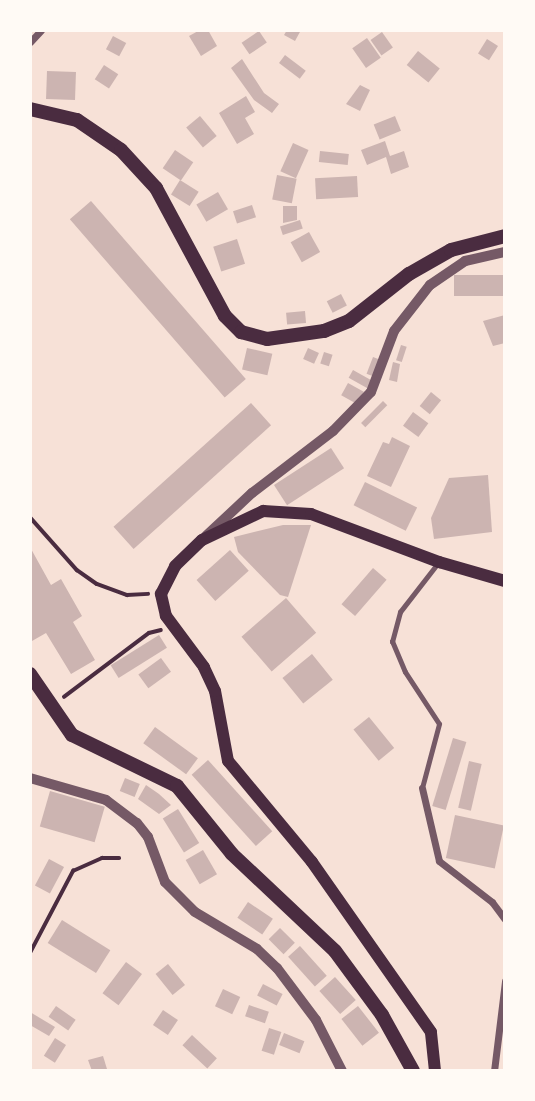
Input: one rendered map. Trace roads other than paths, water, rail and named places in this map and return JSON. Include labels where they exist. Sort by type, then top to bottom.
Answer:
[{"type":"highway","points":[[30,109],[77,120],[121,150],[156,188],[225,316],[241,332],[267,339],[324,331],[349,321],[410,274],[451,250],[505,236]]},
{"type":"highway","points":[[31,679],[72,735],[177,786],[232,854],[335,951],[382,1015],[413,1071]]},
{"type":"main road","points":[[435,1071],[431,1032],[312,862],[228,761],[215,691],[204,667],[173,627],[161,605],[161,594],[175,566],[202,540],[263,511],[311,514],[439,562],[505,581]]},
{"type":"street","points":[[30,42],[41,30]]},
{"type":"street","points":[[202,540],[252,493],[332,431],[371,392],[394,331],[430,285],[465,261],[505,252]]},
{"type":"street","points":[[30,778],[106,800],[137,823],[148,837],[165,882],[194,912],[257,949],[277,968],[316,1020],[342,1071]]},
{"type":"street","points":[[422,788],[439,861],[492,902],[505,919]]},
{"type":"street","points":[[494,1071],[505,981]]},
{"type":"lane","points":[[422,788],[439,724],[400,665],[392,642],[400,612],[439,562]]}]
